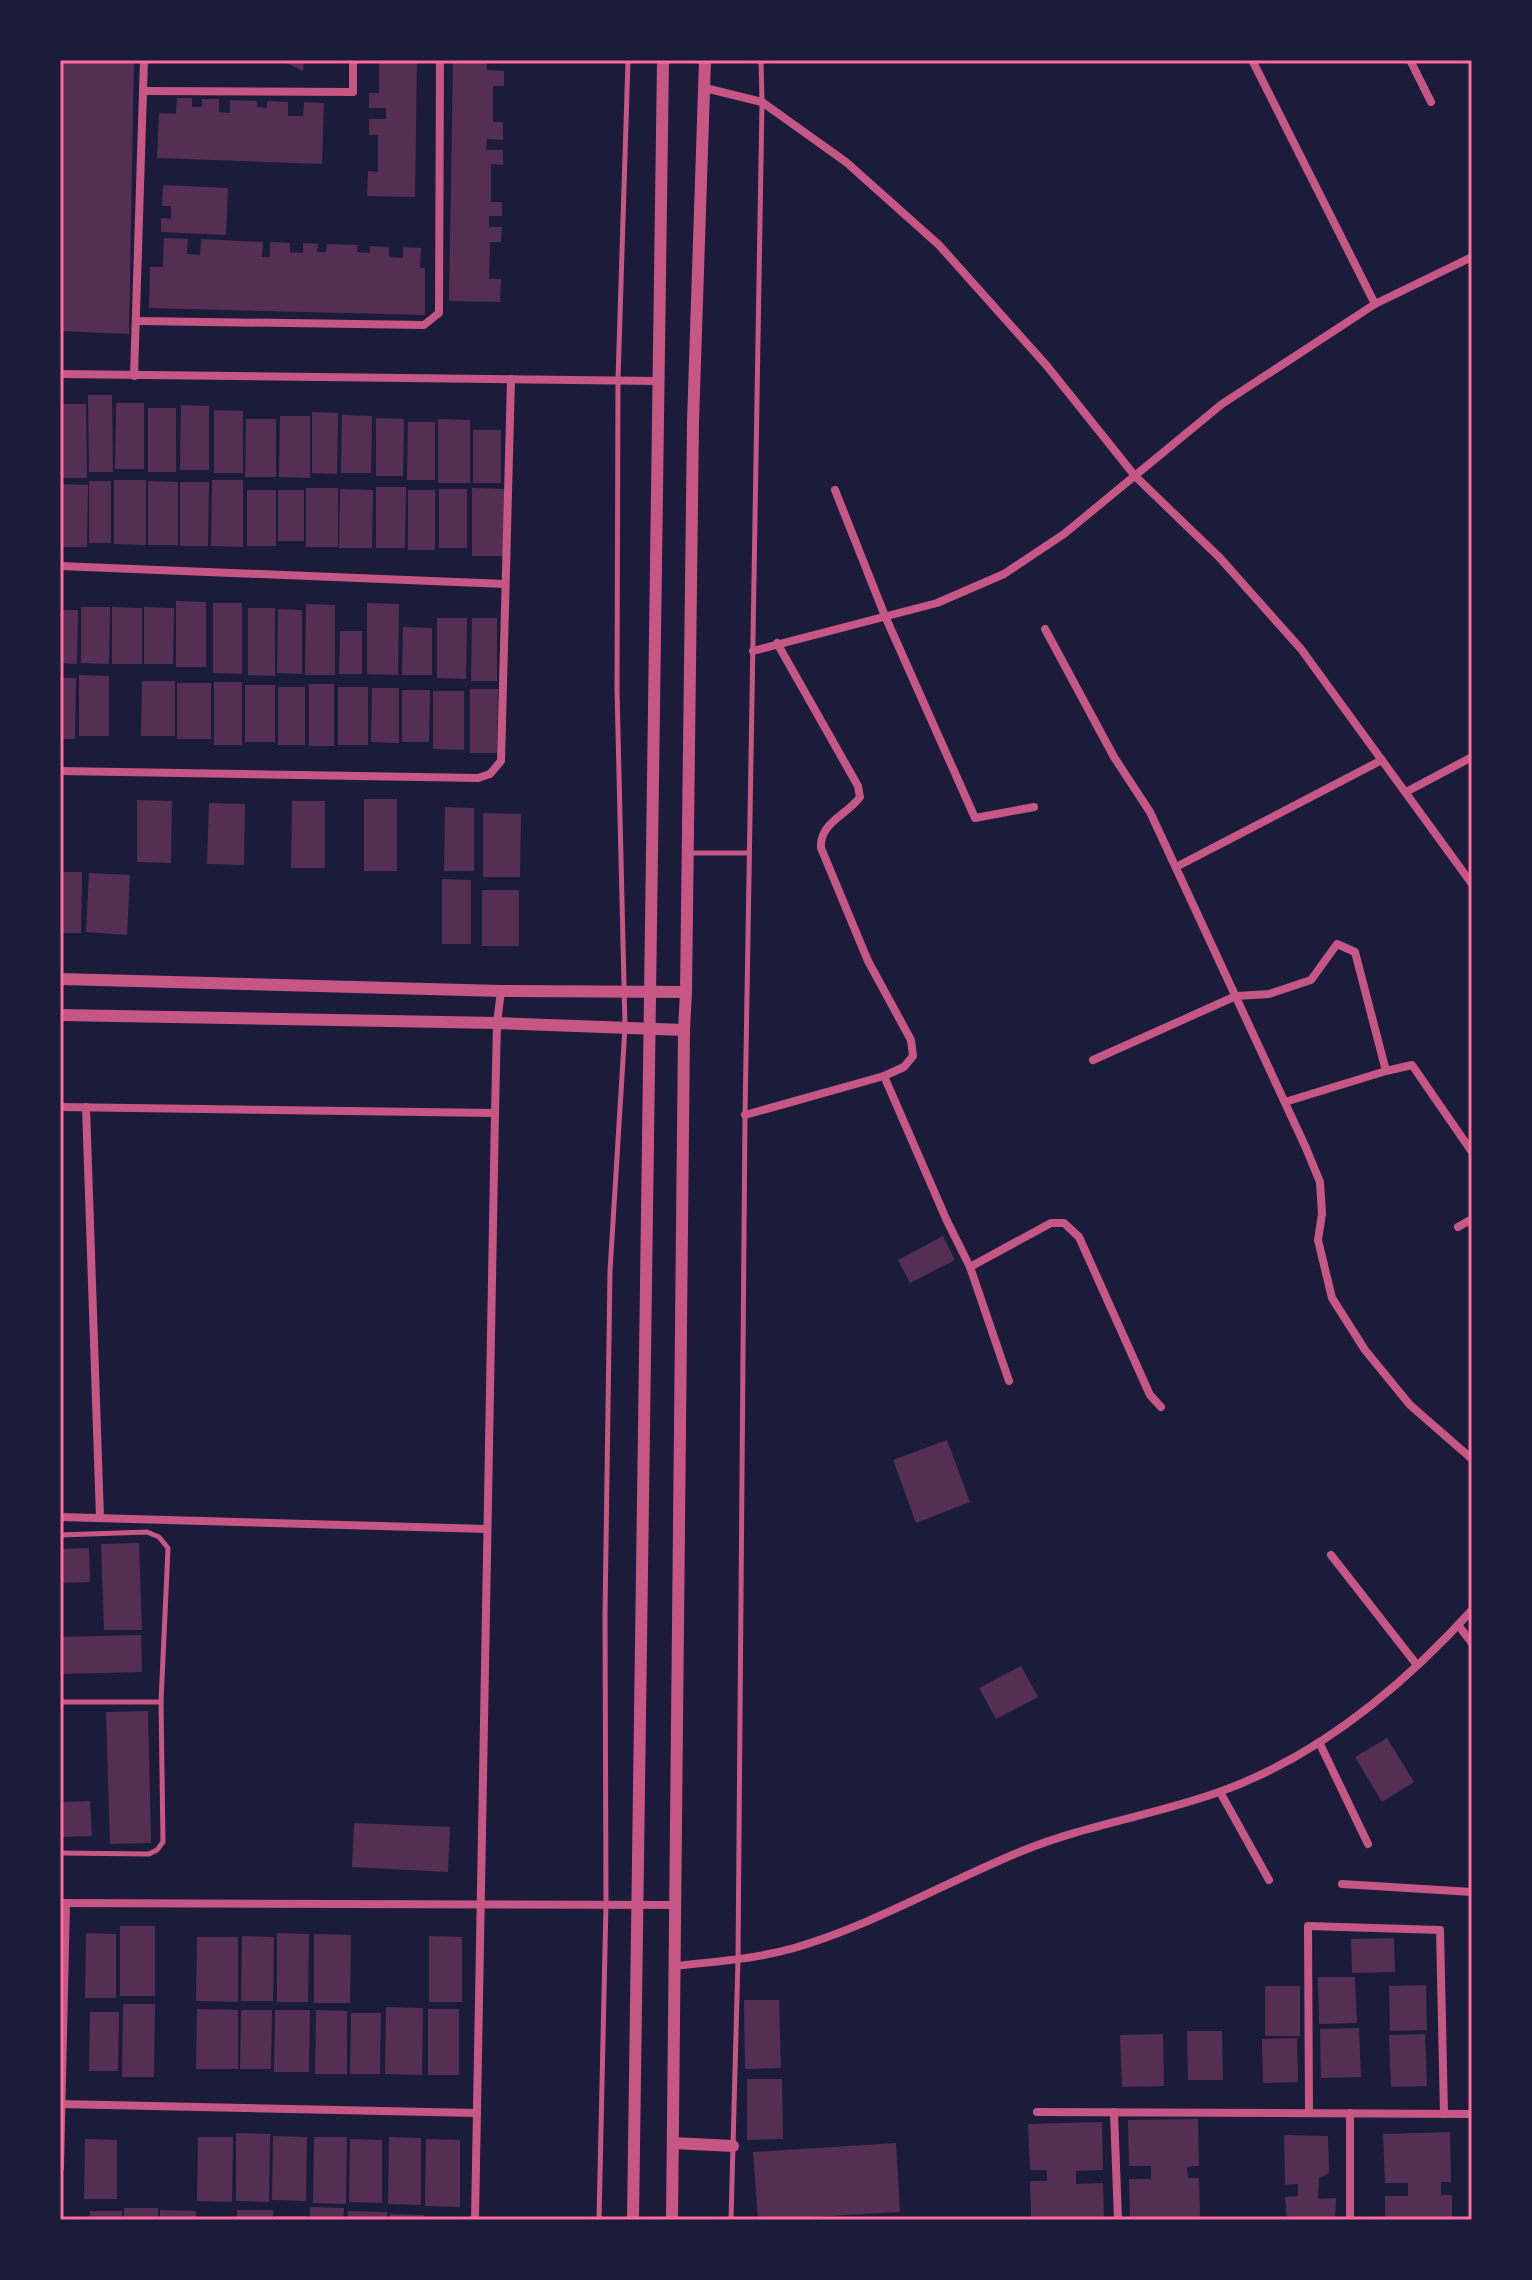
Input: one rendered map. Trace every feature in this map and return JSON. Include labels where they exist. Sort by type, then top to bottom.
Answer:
[{"type":"street","points":[[134,376],[144,60]]},
{"type":"street","points":[[143,91],[353,92],[353,60]]},
{"type":"street","points":[[138,321],[424,325],[432,321],[439,313],[440,60]]},
{"type":"street","points":[[633,2220],[663,60]]},
{"type":"street","points":[[672,2220],[693,422],[705,60]]},
{"type":"street","points":[[1252,60],[1375,304]]},
{"type":"street","points":[[1410,60],[1431,102]]},
{"type":"street","points":[[705,88],[762,102],[846,162],[939,245],[1047,366],[1135,476],[1220,558],[1301,649],[1472,884]]},
{"type":"street","points":[[753,651],[937,603],[1004,574],[1064,534],[1222,404],[1375,304],[1472,257]]},
{"type":"street","points":[[60,374],[658,381]]},
{"type":"street","points":[[60,771],[478,778],[490,774],[501,761],[511,379]]},
{"type":"street","points":[[835,490],[885,616],[975,818],[1034,807]]},
{"type":"street","points":[[60,566],[505,584]]},
{"type":"street","points":[[1045,629],[1114,757],[1150,812],[1320,1182],[1322,1214],[1318,1240],[1332,1298],[1365,1350],[1410,1405],[1472,1459]]},
{"type":"street","points":[[745,1115],[884,1076],[904,1067],[913,1056],[911,1040],[868,961],[821,848],[820,838],[829,824],[852,808],[860,797],[858,786],[777,643]]},
{"type":"street","points":[[1406,792],[1472,757]]},
{"type":"street","points":[[1176,867],[1382,760]]},
{"type":"street","points":[[1093,1060],[1236,996],[1269,994],[1311,980],[1337,944],[1355,952],[1386,1071]]},
{"type":"street","points":[[60,979],[501,991],[686,992]]},
{"type":"street","points":[[475,2220],[495,1113],[497,1023],[501,991]]},
{"type":"street","points":[[60,1015],[497,1023],[684,1030]]},
{"type":"street","points":[[1285,1102],[1412,1065],[1472,1152]]},
{"type":"street","points":[[884,1076],[970,1267],[1009,1381]]},
{"type":"street","points":[[60,1107],[495,1113]]},
{"type":"street","points":[[86,1107],[100,1518]]},
{"type":"street","points":[[1458,1227],[1472,1219]]},
{"type":"street","points":[[970,1267],[1051,1223],[1064,1223],[1079,1237],[1150,1395],[1161,1407]]},
{"type":"street","points":[[60,1517],[487,1529]]},
{"type":"street","points":[[1331,1555],[1417,1665]]},
{"type":"street","points":[[674,1966],[738,1959],[794,1948],[874,1918],[1026,1849],[1220,1792],[1270,1770],[1367,1710],[1472,1610]]},
{"type":"street","points":[[1458,1625],[1472,1643]]},
{"type":"street","points":[[1319,1742],[1368,1844]]},
{"type":"street","points":[[1220,1792],[1269,1880]]},
{"type":"street","points":[[1342,1884],[1472,1892]]},
{"type":"street","points":[[60,2167],[63,1903],[676,1905]]},
{"type":"street","points":[[1309,2113],[1308,1926],[1440,1930],[1444,2114]]},
{"type":"street","points":[[61,2104],[477,2113]]},
{"type":"street","points":[[1037,2112],[1472,2114]]},
{"type":"street","points":[[1114,2112],[1118,2220]]},
{"type":"street","points":[[1350,2113],[1350,2219]]},
{"type":"street","points":[[673,2143],[733,2146]]},
{"type":"lane","points":[[599,2220],[606,1904],[605,1614],[610,1271],[626,991],[617,690],[618,380],[628,60]]},
{"type":"lane","points":[[731,2220],[738,1959],[745,1115],[761,60]]},
{"type":"lane","points":[[688,853],[749,853]]},
{"type":"lane","points":[[60,1535],[147,1532],[159,1537],[168,1548],[161,1702],[163,1842],[149,1854],[60,1853]]},
{"type":"lane","points":[[60,1702],[161,1702]]},
{"type":"building","points":[[60,60],[134,60],[129,334],[60,331]]},
{"type":"building","points":[[280,60],[304,60],[303,71]]},
{"type":"building","points":[[379,60],[417,60],[415,197],[367,196],[368,171],[378,172],[378,135],[369,135],[369,119],[386,119],[386,108],[369,108],[369,93],[379,93]]},
{"type":"building","points":[[453,60],[487,60],[487,70],[504,71],[504,86],[493,86],[493,122],[503,122],[503,140],[487,139],[486,150],[503,150],[503,165],[491,164],[491,202],[502,202],[502,216],[489,216],[489,227],[502,227],[501,242],[490,242],[489,279],[501,279],[500,302],[449,301]]},
{"type":"building","points":[[177,98],[192,98],[192,107],[202,107],[202,99],[219,99],[219,112],[230,113],[230,100],[257,101],[257,107],[267,108],[267,101],[288,102],[288,116],[303,116],[304,102],[324,103],[322,164],[157,158],[159,113],[176,114]]},
{"type":"building","points":[[163,185],[228,188],[226,235],[161,232],[161,218],[171,219],[171,206],[162,206]]},
{"type":"building","points":[[164,238],[188,239],[187,254],[200,255],[201,239],[263,242],[262,257],[270,257],[270,242],[290,243],[290,252],[303,253],[303,243],[318,244],[317,252],[326,252],[327,244],[358,245],[357,252],[370,253],[370,246],[389,247],[389,257],[403,258],[403,247],[421,248],[420,268],[425,268],[425,315],[149,308],[150,267],[163,267]]},
{"type":"building","points":[[88,395],[112,395],[113,472],[89,472]]},
{"type":"building","points":[[116,403],[144,403],[144,469],[115,469]]},
{"type":"building","points":[[60,404],[86,404],[87,478],[60,478]]},
{"type":"building","points":[[181,405],[209,406],[209,470],[180,470]]},
{"type":"building","points":[[148,408],[176,408],[176,472],[148,472]]},
{"type":"building","points":[[214,410],[243,411],[243,473],[214,473]]},
{"type":"building","points":[[312,412],[338,413],[337,474],[312,473]]},
{"type":"building","points":[[342,415],[372,416],[371,473],[341,473]]},
{"type":"building","points":[[280,416],[310,416],[310,478],[279,477]]},
{"type":"building","points":[[376,418],[404,419],[403,476],[376,476]]},
{"type":"building","points":[[246,419],[276,419],[276,477],[245,477]]},
{"type":"building","points":[[438,419],[470,420],[470,483],[438,483]]},
{"type":"building","points":[[408,422],[435,422],[435,480],[407,480]]},
{"type":"building","points":[[473,430],[501,430],[501,483],[473,483]]},
{"type":"building","points":[[114,480],[146,480],[146,545],[114,544]]},
{"type":"building","points":[[212,480],[243,480],[243,547],[211,546]]},
{"type":"building","points":[[89,481],[111,481],[111,543],[89,543]]},
{"type":"building","points":[[148,481],[178,482],[178,545],[148,545]]},
{"type":"building","points":[[180,482],[209,482],[208,546],[180,546]]},
{"type":"building","points":[[60,484],[88,485],[87,547],[60,547]]},
{"type":"building","points":[[376,487],[406,487],[405,548],[376,548]]},
{"type":"building","points":[[306,488],[338,488],[338,547],[306,547]]},
{"type":"building","points":[[472,488],[504,489],[504,556],[472,556]]},
{"type":"building","points":[[340,489],[373,490],[372,548],[339,548]]},
{"type":"building","points":[[439,489],[467,489],[467,548],[439,548]]},
{"type":"building","points":[[247,490],[276,490],[276,546],[247,546]]},
{"type":"building","points":[[278,490],[304,490],[304,541],[278,541]]},
{"type":"building","points":[[408,490],[435,490],[435,550],[408,550]]},
{"type":"building","points":[[176,601],[206,602],[206,667],[176,667]]},
{"type":"building","points":[[213,603],[242,603],[242,674],[213,673]]},
{"type":"building","points":[[367,603],[399,604],[398,675],[367,674]]},
{"type":"building","points":[[306,604],[335,605],[335,675],[305,675]]},
{"type":"building","points":[[81,607],[110,607],[109,664],[81,663]]},
{"type":"building","points":[[112,607],[142,608],[142,664],[112,664]]},
{"type":"building","points":[[144,607],[174,608],[173,664],[144,664]]},
{"type":"building","points":[[248,608],[275,608],[275,676],[248,675]]},
{"type":"building","points":[[278,609],[302,610],[302,674],[277,673]]},
{"type":"building","points":[[60,610],[78,610],[77,664],[60,663]]},
{"type":"building","points":[[437,618],[467,618],[466,679],[437,678]]},
{"type":"building","points":[[472,618],[497,618],[497,681],[471,681]]},
{"type":"building","points":[[403,627],[432,628],[432,675],[402,675]]},
{"type":"building","points":[[340,631],[362,631],[362,674],[339,674]]},
{"type":"building","points":[[79,675],[109,676],[109,736],[79,736]]},
{"type":"building","points":[[60,678],[76,678],[75,739],[60,739]]},
{"type":"building","points":[[142,681],[175,681],[175,736],[141,736]]},
{"type":"building","points":[[214,682],[242,682],[242,745],[214,745]]},
{"type":"building","points":[[177,683],[211,683],[211,739],[177,739]]},
{"type":"building","points":[[309,684],[334,684],[334,746],[309,746]]},
{"type":"building","points":[[245,685],[275,685],[275,742],[245,742]]},
{"type":"building","points":[[278,687],[305,687],[305,745],[278,745]]},
{"type":"building","points":[[338,687],[368,687],[368,745],[338,745]]},
{"type":"building","points":[[372,688],[399,688],[399,743],[371,742]]},
{"type":"building","points":[[470,689],[498,689],[497,753],[470,753]]},
{"type":"building","points":[[402,690],[430,690],[429,742],[402,742]]},
{"type":"building","points":[[433,691],[464,691],[464,750],[433,749]]},
{"type":"building","points":[[364,799],[397,799],[397,871],[364,871]]},
{"type":"building","points":[[137,800],[172,801],[171,863],[137,862]]},
{"type":"building","points":[[292,801],[325,801],[325,868],[291,868]]},
{"type":"building","points":[[209,803],[245,804],[244,865],[207,864]]},
{"type":"building","points":[[445,807],[474,808],[474,871],[444,871]]},
{"type":"building","points":[[483,813],[521,814],[520,877],[483,877]]},
{"type":"building","points":[[60,872],[82,872],[81,933],[60,933]]},
{"type":"building","points":[[89,873],[130,875],[127,935],[86,932]]},
{"type":"building","points":[[442,879],[471,880],[471,944],[442,944]]},
{"type":"building","points":[[482,890],[519,890],[519,946],[482,946]]},
{"type":"building","points":[[943,1236],[955,1260],[910,1283],[898,1260]]},
{"type":"building","points":[[947,1440],[970,1502],[916,1523],[893,1460]]},
{"type":"building","points":[[139,1543],[142,1630],[104,1630],[101,1544]]},
{"type":"building","points":[[89,1548],[90,1582],[60,1583],[60,1549]]},
{"type":"building","points":[[141,1635],[142,1672],[60,1674],[60,1637]]},
{"type":"building","points":[[1021,1666],[1038,1697],[996,1719],[979,1688]]},
{"type":"building","points":[[148,1711],[151,1843],[110,1844],[106,1712]]},
{"type":"building","points":[[1387,1738],[1414,1782],[1382,1802],[1355,1757]]},
{"type":"building","points":[[90,1801],[92,1836],[60,1837],[60,1802]]},
{"type":"building","points":[[354,1823],[450,1827],[448,1872],[352,1867]]},
{"type":"building","points":[[120,1926],[155,1926],[155,1996],[120,1996]]},
{"type":"building","points":[[86,1933],[116,1934],[116,1998],[85,1998]]},
{"type":"building","points":[[277,1933],[309,1934],[308,2002],[277,2002]]},
{"type":"building","points":[[314,1934],[351,1935],[350,2003],[314,2003]]},
{"type":"building","points":[[242,1936],[274,1937],[273,2001],[241,2001]]},
{"type":"building","points":[[429,1936],[462,1937],[462,2002],[429,2002]]},
{"type":"building","points":[[197,1937],[238,1937],[238,2002],[196,2001]]},
{"type":"building","points":[[1394,1938],[1395,1972],[1352,1973],[1351,1939]]},
{"type":"building","points":[[1318,1977],[1355,1977],[1357,2023],[1319,2024]]},
{"type":"building","points":[[1426,1985],[1427,2030],[1390,2031],[1389,1986]]},
{"type":"building","points":[[1265,1986],[1300,1986],[1300,2036],[1265,2036]]},
{"type":"building","points":[[744,2000],[779,2000],[781,2068],[745,2069]]},
{"type":"building","points":[[123,2004],[155,2004],[154,2077],[122,2077]]},
{"type":"building","points":[[386,2007],[423,2008],[422,2075],[385,2074]]},
{"type":"building","points":[[197,2009],[238,2010],[238,2069],[196,2069]]},
{"type":"building","points":[[428,2009],[459,2009],[459,2075],[428,2075]]},
{"type":"building","points":[[241,2010],[272,2010],[271,2069],[240,2069]]},
{"type":"building","points":[[275,2010],[310,2010],[309,2072],[274,2072]]},
{"type":"building","points":[[316,2010],[347,2011],[347,2074],[315,2074]]},
{"type":"building","points":[[90,2012],[119,2012],[118,2071],[89,2071]]},
{"type":"building","points":[[351,2013],[381,2013],[380,2074],[350,2074]]},
{"type":"building","points":[[1359,2028],[1361,2077],[1321,2078],[1320,2029]]},
{"type":"building","points":[[1187,2031],[1222,2031],[1223,2080],[1188,2080]]},
{"type":"building","points":[[1163,2034],[1164,2086],[1122,2087],[1120,2035]]},
{"type":"building","points":[[1425,2034],[1427,2086],[1391,2087],[1389,2035]]},
{"type":"building","points":[[1297,2038],[1298,2082],[1263,2083],[1262,2039]]},
{"type":"building","points":[[747,2079],[782,2079],[783,2139],[747,2140]]},
{"type":"building","points":[[1198,2119],[1199,2166],[1187,2167],[1188,2178],[1199,2178],[1200,2220],[1130,2220],[1129,2179],[1151,2179],[1151,2166],[1129,2166],[1128,2120]]},
{"type":"building","points":[[1102,2122],[1103,2170],[1076,2171],[1076,2184],[1103,2183],[1104,2220],[1031,2220],[1030,2181],[1047,2181],[1047,2170],[1030,2170],[1028,2124]]},
{"type":"building","points":[[1450,2132],[1451,2182],[1441,2182],[1441,2195],[1452,2195],[1452,2220],[1385,2220],[1385,2196],[1408,2196],[1408,2183],[1385,2183],[1383,2134]]},
{"type":"building","points":[[236,2133],[270,2134],[269,2202],[236,2201]]},
{"type":"building","points":[[1284,2135],[1328,2136],[1329,2173],[1319,2178],[1318,2199],[1336,2198],[1335,2220],[1287,2220],[1285,2197],[1298,2196],[1298,2184],[1285,2185]]},
{"type":"building","points":[[273,2136],[307,2137],[306,2201],[272,2200]]},
{"type":"building","points":[[198,2137],[233,2137],[232,2202],[197,2201]]},
{"type":"building","points":[[314,2137],[347,2137],[346,2204],[313,2203]]},
{"type":"building","points":[[389,2137],[421,2138],[421,2205],[388,2204]]},
{"type":"building","points":[[85,2139],[117,2140],[117,2199],[84,2199]]},
{"type":"building","points":[[350,2139],[382,2140],[382,2203],[349,2202]]},
{"type":"building","points":[[426,2139],[460,2140],[460,2207],[425,2206]]},
{"type":"building","points":[[896,2143],[900,2212],[758,2220],[753,2152]]},
{"type":"building","points":[[310,2207],[344,2208],[343,2220],[310,2220]]},
{"type":"building","points":[[124,2208],[158,2208],[158,2220],[124,2220]]},
{"type":"building","points":[[160,2210],[196,2211],[196,2220],[160,2220]]},
{"type":"building","points":[[237,2210],[273,2210],[273,2220],[237,2220]]},
{"type":"building","points":[[90,2211],[122,2211],[122,2220],[90,2220]]},
{"type":"building","points":[[348,2211],[387,2212],[387,2220],[347,2220]]},
{"type":"building","points":[[390,2214],[424,2215],[424,2220],[390,2220]]},
{"type":"building","points":[[276,2216],[307,2216],[307,2220],[276,2220]]}]
